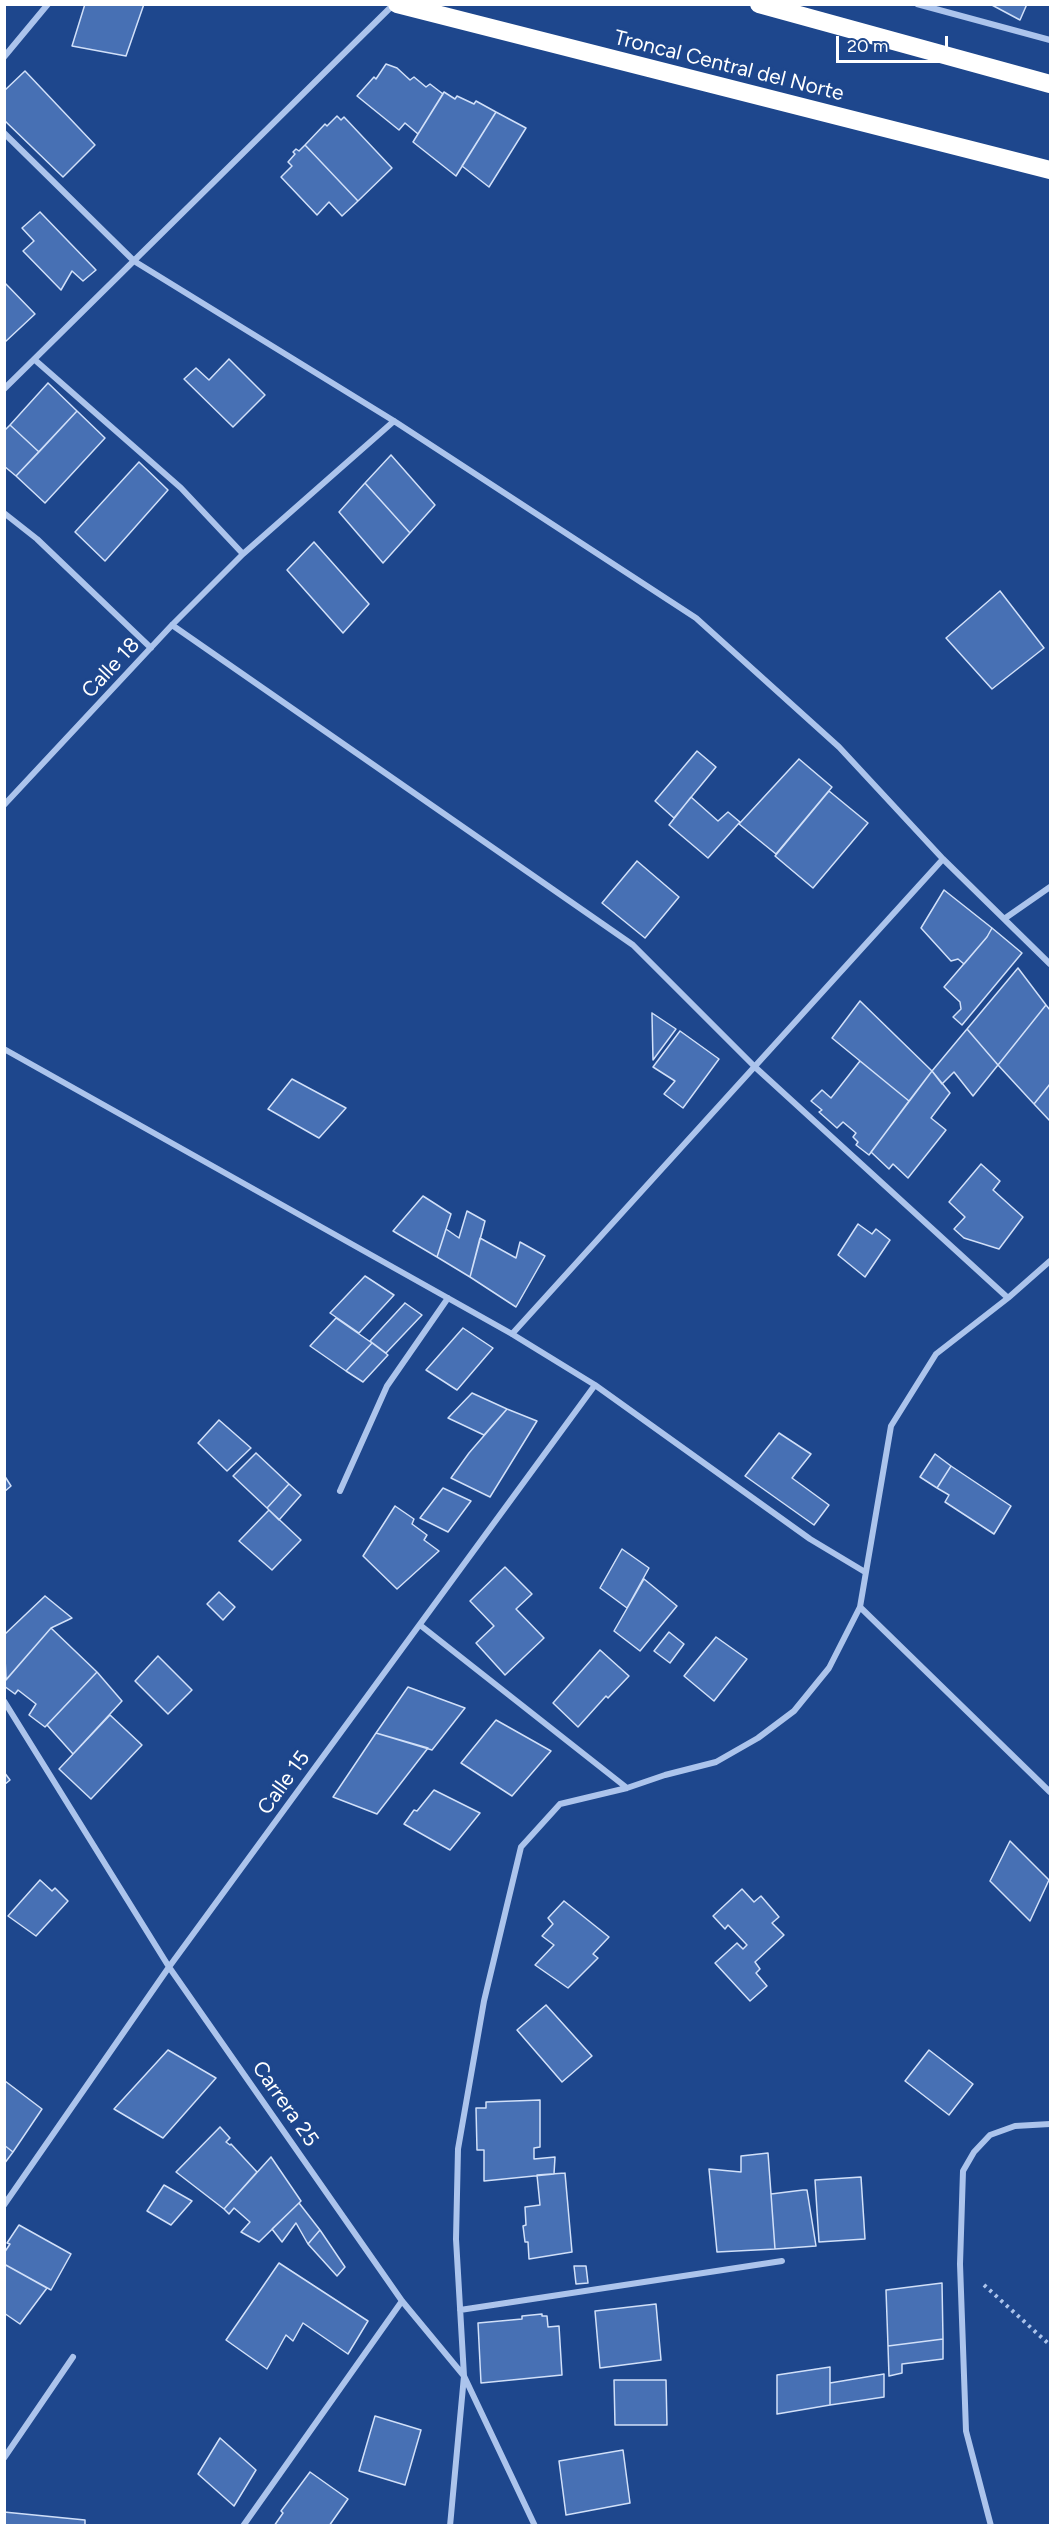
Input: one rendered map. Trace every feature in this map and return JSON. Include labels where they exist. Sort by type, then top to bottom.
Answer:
[{"type":"highway","name":"Troncal Central del Norte","points":[[395,4],[1050,170]]},
{"type":"highway","points":[[759,4],[1050,84]]},
{"type":"street","points":[[4,57],[48,4]]},
{"type":"street","points":[[4,389],[395,4]]},
{"type":"street","points":[[917,4],[1050,40]]},
{"type":"street","points":[[4,133],[134,261],[394,421],[696,618],[839,747],[943,859],[1050,964]]},
{"type":"street","points":[[35,360],[181,488],[243,554]]},
{"type":"street","name":"Calle 18","points":[[4,806],[172,625],[243,554],[394,421]]},
{"type":"street","points":[[4,513],[37,539],[151,648]]},
{"type":"street","points":[[172,625],[633,945],[755,1067],[1008,1298]]},
{"type":"street","points":[[512,1334],[943,859]]},
{"type":"street","points":[[1004,919],[1050,887]]},
{"type":"street","points":[[4,1049],[512,1334],[595,1385],[810,1539],[865,1572]]},
{"type":"street","points":[[450,2526],[464,2376],[456,2239],[458,2149],[484,2001],[521,1847],[560,1804],[627,1788],[665,1775],[716,1762],[758,1738],[794,1711],[829,1668],[860,1606],[891,1426],[936,1354],[1008,1298],[1050,1261]]},
{"type":"street","points":[[340,1491],[387,1386],[448,1298]]},
{"type":"street","name":"Calle 15","points":[[4,2205],[170,1967],[595,1385]]},
{"type":"street","points":[[860,1606],[1050,1792]]},
{"type":"street","points":[[420,1625],[627,1788]]},
{"type":"street","name":"Carrera 25","points":[[4,1701],[170,1967],[402,2301],[464,2376],[535,2526]]},
{"type":"street","points":[[991,2526],[966,2431],[960,2264],[963,2171],[974,2152],[990,2136],[1014,2126],[1050,2124]]},
{"type":"street","points":[[460,2310],[782,2261]]},
{"type":"street","points":[[243,2526],[402,2301]]},
{"type":"street","points":[[4,2458],[73,2357]]},
{"type":"path","points":[[960,2264],[1050,2345]]},
{"type":"building","points":[[85,4],[144,4],[126,56],[72,46]]},
{"type":"building","points":[[990,4],[1027,4],[1020,20]]},
{"type":"building","points":[[386,64],[397,68],[410,80],[414,77],[426,87],[430,84],[443,94],[418,134],[405,123],[399,130],[357,96],[374,77],[376,79]]},
{"type":"building","points":[[25,71],[95,145],[63,177],[4,120],[4,91]]},
{"type":"building","points":[[444,92],[455,99],[457,96],[474,104],[476,101],[496,112],[456,176],[413,142]]},
{"type":"building","points":[[496,112],[526,128],[489,187],[462,166]]},
{"type":"building","points":[[337,116],[341,120],[344,117],[392,168],[358,201],[305,145],[325,124],[327,126]]},
{"type":"building","points":[[305,145],[358,201],[342,216],[329,202],[317,215],[281,177],[292,166],[288,162],[295,154],[293,152],[296,149],[299,151]]},
{"type":"building","points":[[40,212],[96,270],[83,281],[72,271],[61,290],[23,251],[34,241],[22,228]]},
{"type":"building","points":[[4,282],[35,314],[5,342],[4,341]]},
{"type":"building","points":[[229,359],[265,395],[233,427],[184,379],[196,368],[209,380]]},
{"type":"building","points":[[48,383],[77,411],[39,452],[10,425]]},
{"type":"building","points":[[77,411],[105,438],[45,503],[16,476]]},
{"type":"building","points":[[10,425],[39,452],[16,476],[4,466],[4,431]]},
{"type":"building","points":[[391,455],[435,505],[410,533],[365,483]]},
{"type":"building","points":[[139,462],[168,490],[105,561],[75,532]]},
{"type":"building","points":[[365,483],[410,533],[383,563],[339,512]]},
{"type":"building","points":[[314,542],[369,604],[343,633],[287,570]]},
{"type":"building","points":[[1000,591],[1044,648],[992,689],[946,638]]},
{"type":"building","points":[[697,751],[716,767],[674,818],[655,801]]},
{"type":"building","points":[[799,759],[832,787],[776,854],[739,824]]},
{"type":"building","points":[[829,791],[868,823],[813,888],[775,856]]},
{"type":"building","points":[[691,797],[718,821],[728,812],[740,822],[708,858],[669,825]]},
{"type":"building","points":[[637,861],[679,897],[645,938],[602,903]]},
{"type":"building","points":[[944,890],[992,928],[964,964],[958,959],[951,961],[921,928]]},
{"type":"building","points":[[992,928],[1022,953],[962,1025],[953,1017],[961,1009],[960,1002],[944,987],[987,937]]},
{"type":"building","points":[[1018,968],[1046,1005],[998,1065],[967,1029]]},
{"type":"building","points":[[860,1001],[932,1071],[909,1101],[832,1038]]},
{"type":"building","points":[[1046,1005],[1050,1010],[1050,1084],[1034,1104],[998,1065]]},
{"type":"building","points":[[652,1013],[676,1029],[653,1060],[652,1015]]},
{"type":"building","points":[[967,1029],[998,1065],[973,1096],[954,1072],[942,1084],[932,1071]]},
{"type":"building","points":[[680,1031],[719,1059],[683,1108],[664,1094],[675,1081],[653,1067]]},
{"type":"building","points":[[860,1061],[909,1101],[869,1155],[856,1145],[858,1142],[853,1137],[856,1133],[843,1122],[837,1128],[819,1112],[822,1110],[811,1101],[822,1090],[831,1098]]},
{"type":"building","points":[[932,1071],[950,1093],[931,1118],[946,1130],[908,1178],[893,1164],[889,1169],[871,1152]]},
{"type":"building","points":[[292,1079],[346,1108],[319,1138],[268,1109]]},
{"type":"building","points":[[1050,1084],[1050,1121],[1034,1104]]},
{"type":"building","points":[[981,1164],[1000,1181],[993,1190],[1023,1217],[999,1249],[964,1238],[954,1229],[965,1217],[949,1202]]},
{"type":"building","points":[[423,1196],[451,1214],[437,1257],[393,1231]]},
{"type":"building","points":[[467,1211],[485,1221],[470,1277],[437,1257],[446,1229],[459,1238]]},
{"type":"building","points":[[858,1224],[872,1234],[876,1229],[890,1240],[865,1277],[838,1255]]},
{"type":"building","points":[[480,1238],[516,1258],[520,1242],[545,1256],[516,1307],[470,1277]]},
{"type":"building","points":[[365,1276],[394,1295],[359,1333],[330,1313]]},
{"type":"building","points":[[405,1303],[422,1315],[386,1353],[370,1341]]},
{"type":"building","points":[[336,1318],[372,1343],[346,1371],[310,1346]]},
{"type":"building","points":[[463,1328],[493,1348],[457,1390],[426,1370]]},
{"type":"building","points":[[372,1343],[388,1355],[363,1382],[346,1371]]},
{"type":"building","points":[[472,1393],[507,1409],[484,1435],[448,1418]]},
{"type":"building","points":[[507,1409],[537,1421],[490,1497],[451,1478]]},
{"type":"building","points":[[219,1420],[251,1448],[227,1471],[198,1443]]},
{"type":"building","points":[[779,1433],[811,1454],[792,1478],[829,1505],[814,1525],[745,1476]]},
{"type":"building","points":[[256,1453],[289,1484],[267,1508],[233,1476]]},
{"type":"building","points":[[935,1454],[951,1466],[937,1488],[920,1477]]},
{"type":"building","points":[[951,1466],[1011,1506],[994,1534],[945,1502],[949,1495],[937,1488]]},
{"type":"building","points":[[4,1475],[11,1486],[4,1492]]},
{"type":"building","points":[[289,1484],[301,1495],[279,1520],[267,1508]]},
{"type":"building","points":[[443,1488],[471,1501],[448,1532],[420,1518]]},
{"type":"building","points":[[395,1506],[414,1519],[412,1524],[427,1535],[424,1540],[439,1551],[397,1589],[363,1556]]},
{"type":"building","points":[[269,1510],[301,1540],[272,1570],[239,1541]]},
{"type":"building","points":[[622,1549],[649,1568],[627,1608],[600,1588]]},
{"type":"building","points":[[505,1567],[532,1594],[516,1609],[544,1638],[505,1675],[476,1643],[494,1626],[470,1601]]},
{"type":"building","points":[[644,1579],[677,1606],[640,1651],[614,1631]]},
{"type":"building","points":[[219,1592],[235,1607],[223,1620],[207,1604]]},
{"type":"building","points":[[45,1596],[72,1618],[51,1628],[6,1680],[4,1635]]},
{"type":"building","points":[[51,1628],[97,1672],[45,1727],[29,1715],[36,1704],[18,1690],[15,1694],[4,1686],[4,1682]]},
{"type":"building","points":[[669,1632],[684,1644],[670,1663],[654,1651]]},
{"type":"building","points":[[716,1637],[747,1659],[714,1701],[684,1676]]},
{"type":"building","points":[[600,1650],[629,1676],[608,1698],[606,1696],[578,1727],[553,1703]]},
{"type":"building","points":[[158,1656],[192,1690],[168,1714],[135,1681]]},
{"type":"building","points":[[97,1672],[122,1701],[73,1754],[47,1725]]},
{"type":"building","points":[[408,1687],[465,1708],[432,1750],[376,1733]]},
{"type":"building","points":[[110,1715],[142,1745],[91,1799],[59,1769]]},
{"type":"building","points":[[496,1720],[551,1751],[512,1796],[461,1763]]},
{"type":"building","points":[[376,1733],[428,1748],[377,1814],[333,1797]]},
{"type":"building","points":[[4,1772],[10,1780],[4,1785]]},
{"type":"building","points":[[434,1790],[480,1813],[450,1850],[404,1824]]},
{"type":"building","points":[[1010,1841],[1049,1880],[1030,1921],[990,1881]]},
{"type":"building","points":[[40,1880],[52,1891],[55,1888],[68,1901],[36,1936],[8,1916]]},
{"type":"building","points":[[742,1889],[754,1902],[761,1896],[779,1917],[772,1923],[784,1935],[755,1962],[760,1969],[756,1973],[767,1986],[750,2001],[715,1963],[737,1943],[743,1949],[747,1945],[728,1925],[725,1929],[713,1916]]},
{"type":"building","points":[[564,1901],[609,1937],[593,1954],[598,1958],[568,1988],[535,1965],[554,1945],[542,1936],[553,1924],[548,1918]]},
{"type":"building","points":[[546,2005],[592,2056],[562,2082],[517,2030]]},
{"type":"building","points":[[168,2050],[216,2078],[163,2138],[114,2109]]},
{"type":"building","points":[[929,2050],[973,2084],[949,2115],[905,2081]]},
{"type":"building","points":[[5,2081],[42,2109],[13,2152],[4,2145]]},
{"type":"building","points":[[540,2100],[540,2147],[534,2148],[534,2159],[555,2157],[554,2174],[484,2181],[484,2150],[477,2150],[476,2108],[486,2108],[486,2102]]},
{"type":"building","points":[[220,2127],[230,2138],[226,2142],[231,2144],[257,2172],[224,2209],[176,2172]]},
{"type":"building","points":[[4,2145],[13,2152],[4,2164]]},
{"type":"building","points":[[768,2153],[775,2249],[717,2252],[709,2169],[741,2172],[741,2156]]},
{"type":"building","points":[[271,2157],[301,2201],[259,2242],[241,2232],[250,2222],[234,2208],[229,2214],[224,2209]]},
{"type":"building","points":[[565,2173],[572,2252],[529,2259],[528,2242],[525,2242],[523,2226],[526,2225],[525,2207],[540,2205],[537,2175]]},
{"type":"building","points":[[861,2177],[865,2239],[819,2242],[815,2180]]},
{"type":"building","points":[[164,2185],[192,2201],[171,2225],[147,2211]]},
{"type":"building","points":[[807,2190],[816,2246],[775,2249],[771,2194]]},
{"type":"building","points":[[299,2203],[320,2230],[308,2244],[296,2223],[282,2242],[272,2229]]},
{"type":"building","points":[[19,2225],[71,2254],[51,2290],[4,2264],[4,2253],[10,2244],[7,2243]]},
{"type":"building","points":[[320,2230],[345,2267],[337,2276],[308,2244]]},
{"type":"building","points":[[279,2263],[368,2321],[348,2354],[303,2323],[293,2341],[286,2335],[267,2369],[226,2340]]},
{"type":"building","points":[[4,2264],[47,2288],[20,2324],[4,2313]]},
{"type":"building","points":[[574,2266],[586,2266],[588,2283],[576,2284]]},
{"type":"building","points":[[942,2283],[943,2339],[888,2346],[886,2290]]},
{"type":"building","points":[[656,2304],[661,2360],[600,2368],[595,2311]]},
{"type":"building","points":[[542,2314],[542,2316],[547,2316],[548,2327],[559,2326],[562,2375],[481,2383],[478,2323],[522,2319],[522,2316]]},
{"type":"building","points":[[943,2339],[943,2359],[902,2364],[902,2373],[889,2376],[888,2346]]},
{"type":"building","points":[[830,2367],[830,2405],[777,2414],[777,2375]]},
{"type":"building","points":[[884,2374],[884,2397],[830,2405],[830,2383]]},
{"type":"building","points":[[614,2380],[666,2380],[667,2425],[615,2425]]},
{"type":"building","points":[[375,2416],[421,2430],[405,2485],[359,2471]]},
{"type":"building","points":[[220,2438],[256,2470],[234,2506],[198,2474]]},
{"type":"building","points":[[623,2450],[630,2503],[566,2515],[559,2461]]},
{"type":"building","points":[[310,2472],[348,2499],[329,2526],[274,2526],[283,2513],[281,2511]]},
{"type":"building","points":[[4,2512],[85,2520],[85,2526],[4,2526]]}]
